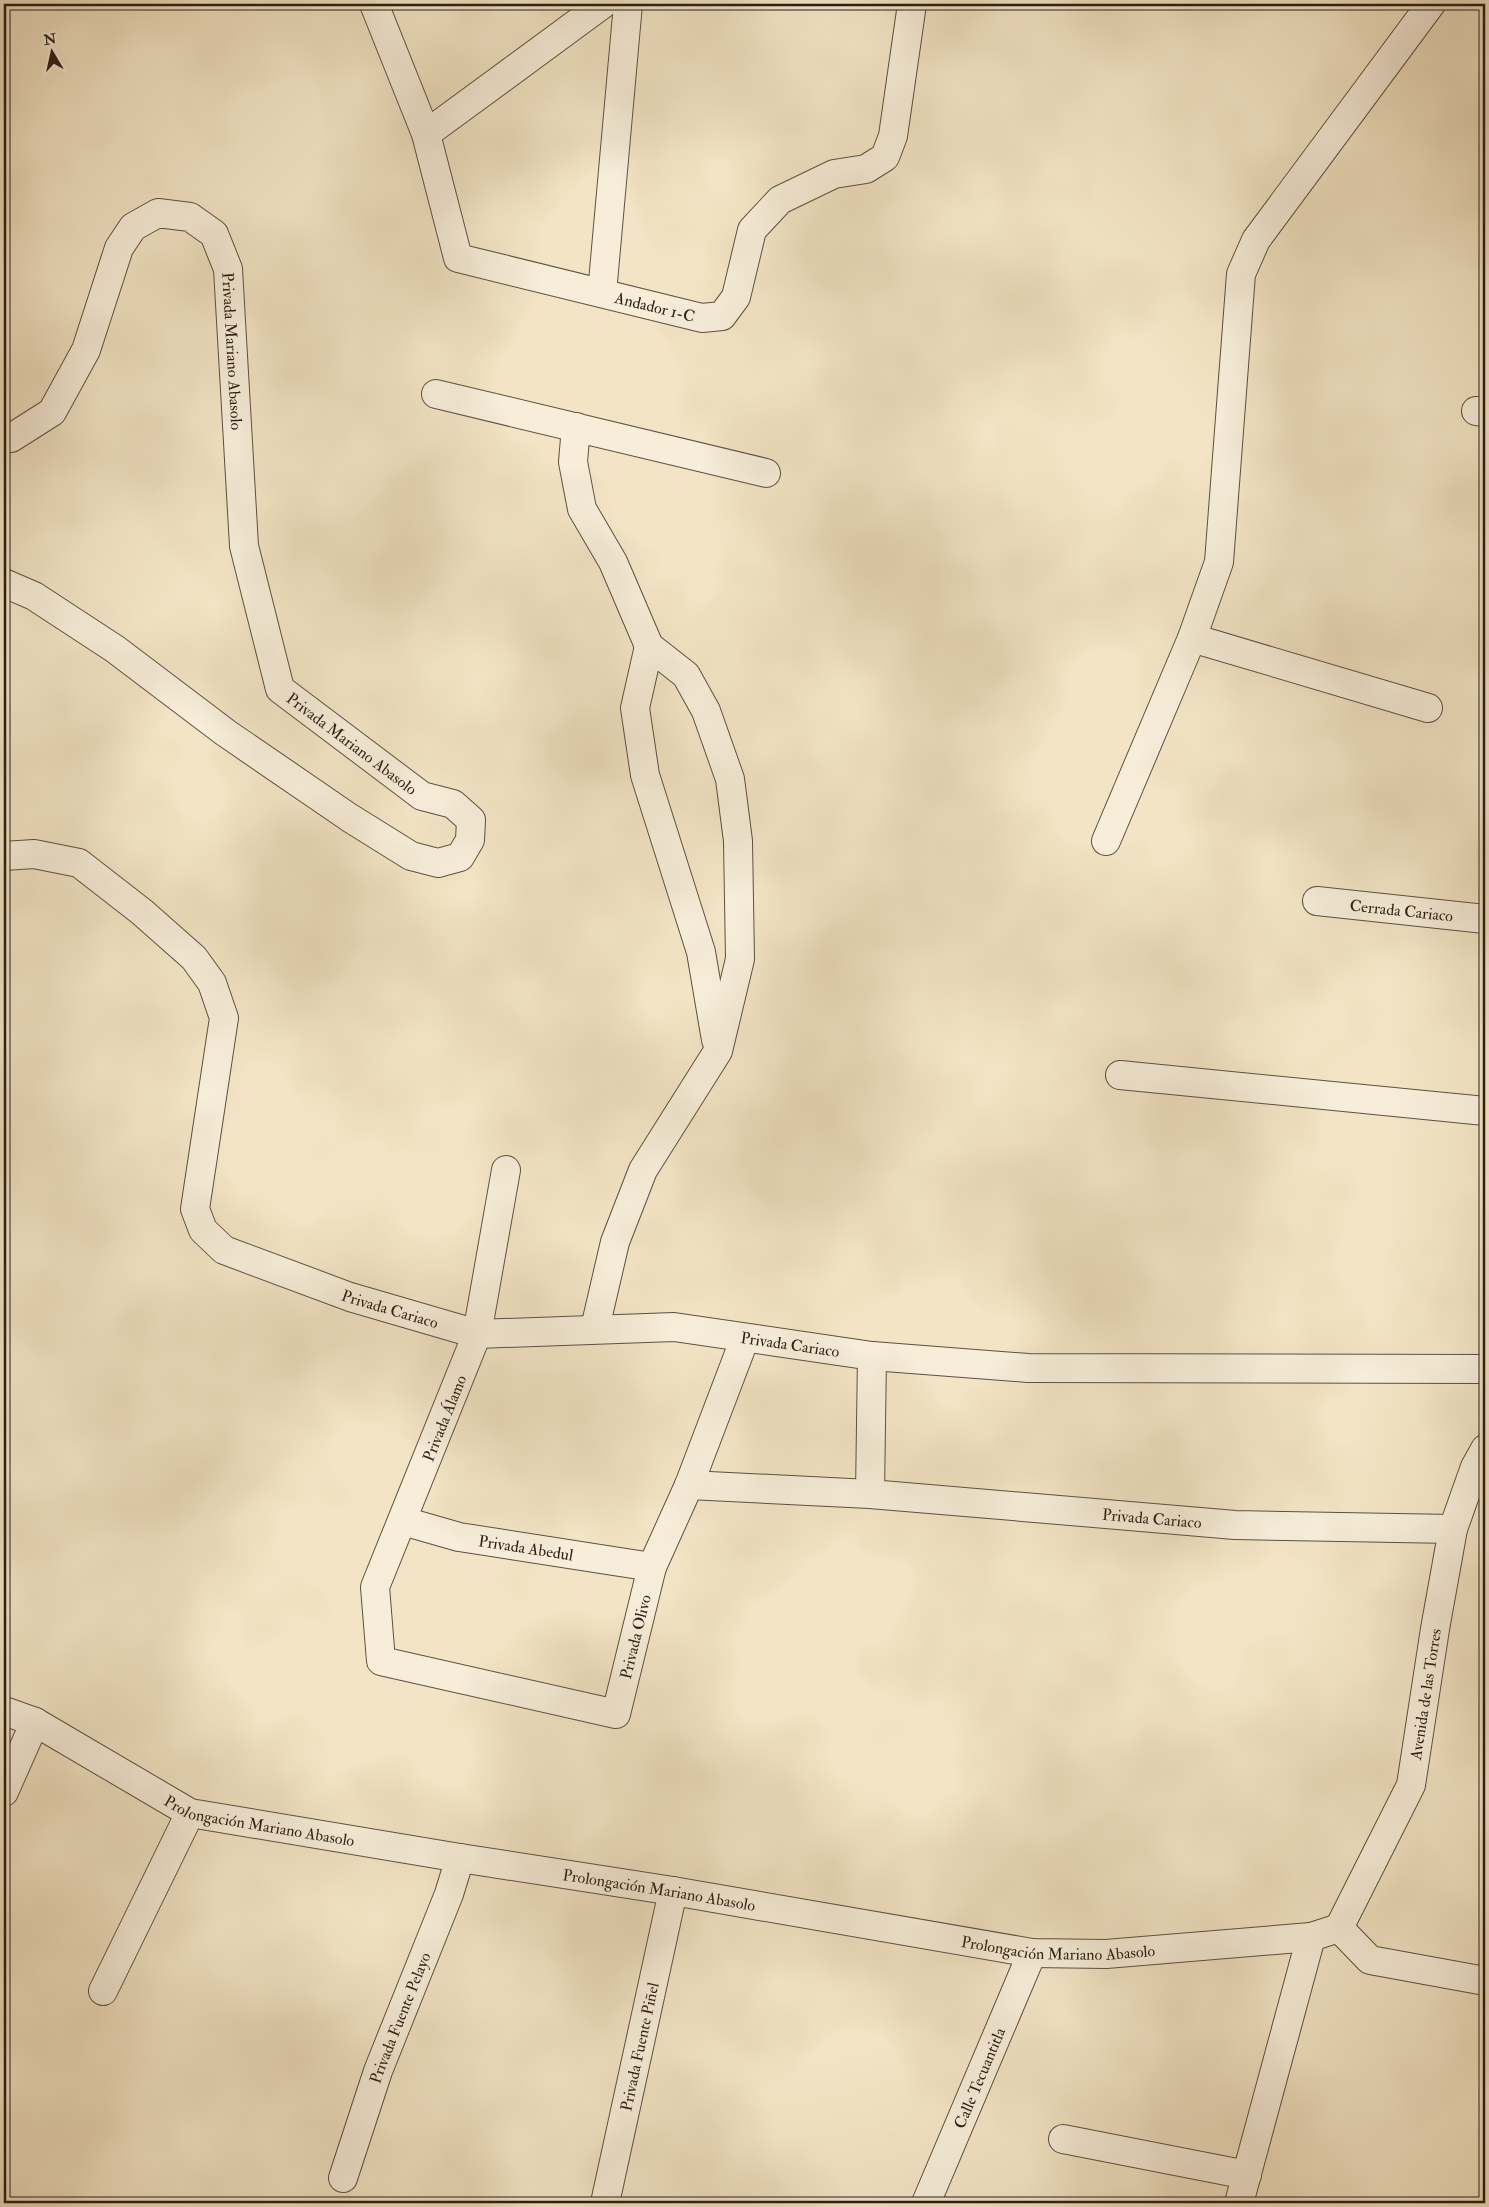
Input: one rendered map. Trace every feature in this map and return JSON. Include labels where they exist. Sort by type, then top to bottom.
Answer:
[{"type":"street","name":"Andador 1-C","points":[[374,4],[426,134],[458,258],[702,318],[722,316],[736,297],[752,230],[780,200],[834,174],[866,169],[885,156],[893,136],[912,4]]},
{"type":"street","points":[[426,134],[603,4]]},
{"type":"street","points":[[602,293],[628,4]]},
{"type":"street","points":[[1106,841],[1192,638],[1219,562],[1241,274],[1256,240],[1431,4]]},
{"type":"street","name":"Privada Mariano Abasolo","points":[[4,439],[11,438],[52,412],[86,350],[119,248],[134,227],[158,213],[190,217],[214,234],[228,269],[244,546],[280,689],[422,796],[453,804],[471,820],[470,840],[460,857],[438,862],[411,856],[350,818],[226,733],[115,649],[34,596],[4,583]]},
{"type":"street","points":[[436,394],[766,472]]},
{"type":"street","points":[[576,427],[573,462],[582,509],[613,562],[649,646],[686,675],[706,711],[730,778],[738,841],[740,959],[718,1051],[643,1170],[615,1242],[595,1328]]},
{"type":"street","points":[[1192,638],[1428,708]]},
{"type":"street","points":[[649,646],[635,708],[645,775],[701,952],[718,1051]]},
{"type":"street","name":"Privada Cariaco","points":[[4,856],[34,854],[79,863],[142,912],[194,958],[212,984],[224,1018],[195,1209],[203,1230],[224,1250],[350,1297],[477,1334],[595,1328],[674,1327],[872,1356],[1028,1368],[1485,1369]]},
{"type":"street","name":"Cerrada Cariaco","points":[[1317,901],[1485,919]]},
{"type":"street","points":[[1120,1075],[1485,1110]]},
{"type":"street","name":"Privada Álamo","points":[[381,1661],[375,1587],[403,1522],[477,1334],[506,1170]]},
{"type":"street","name":"Privada Olivo","points":[[381,1661],[616,1714],[652,1567],[689,1485],[745,1338]]},
{"type":"street","points":[[870,1494],[872,1356]]},
{"type":"street","name":"Avenida de las Torres","points":[[1338,1928],[1411,1785],[1435,1629],[1453,1529],[1475,1467],[1485,1450]]},
{"type":"street","name":"Privada Cariaco","points":[[689,1485],[870,1494],[1235,1525],[1453,1529]]},
{"type":"street","name":"Privada Abedul","points":[[403,1522],[460,1537],[652,1567]]},
{"type":"street","name":"Prolongación Mariano Abasolo","points":[[4,1711],[35,1722],[190,1813],[673,1891],[1032,1953],[1106,1954],[1311,1937],[1338,1928]]},
{"type":"street","points":[[4,1792],[35,1722]]},
{"type":"street","points":[[103,1991],[190,1813]]},
{"type":"street","name":"Privada Fuente Pelayo","points":[[343,2178],[378,2071],[449,1894],[460,1858]]},
{"type":"street","name":"Privada Fuente Piñel","points":[[605,2203],[673,1891]]},
{"type":"street","points":[[1338,1928],[1370,1960],[1485,1981]]},
{"type":"street","points":[[1240,2203],[1311,1937]]},
{"type":"street","name":"Calle Tecuantitla","points":[[926,2203],[1032,1953]]},
{"type":"street","points":[[1063,2139],[1247,2175]]}]
